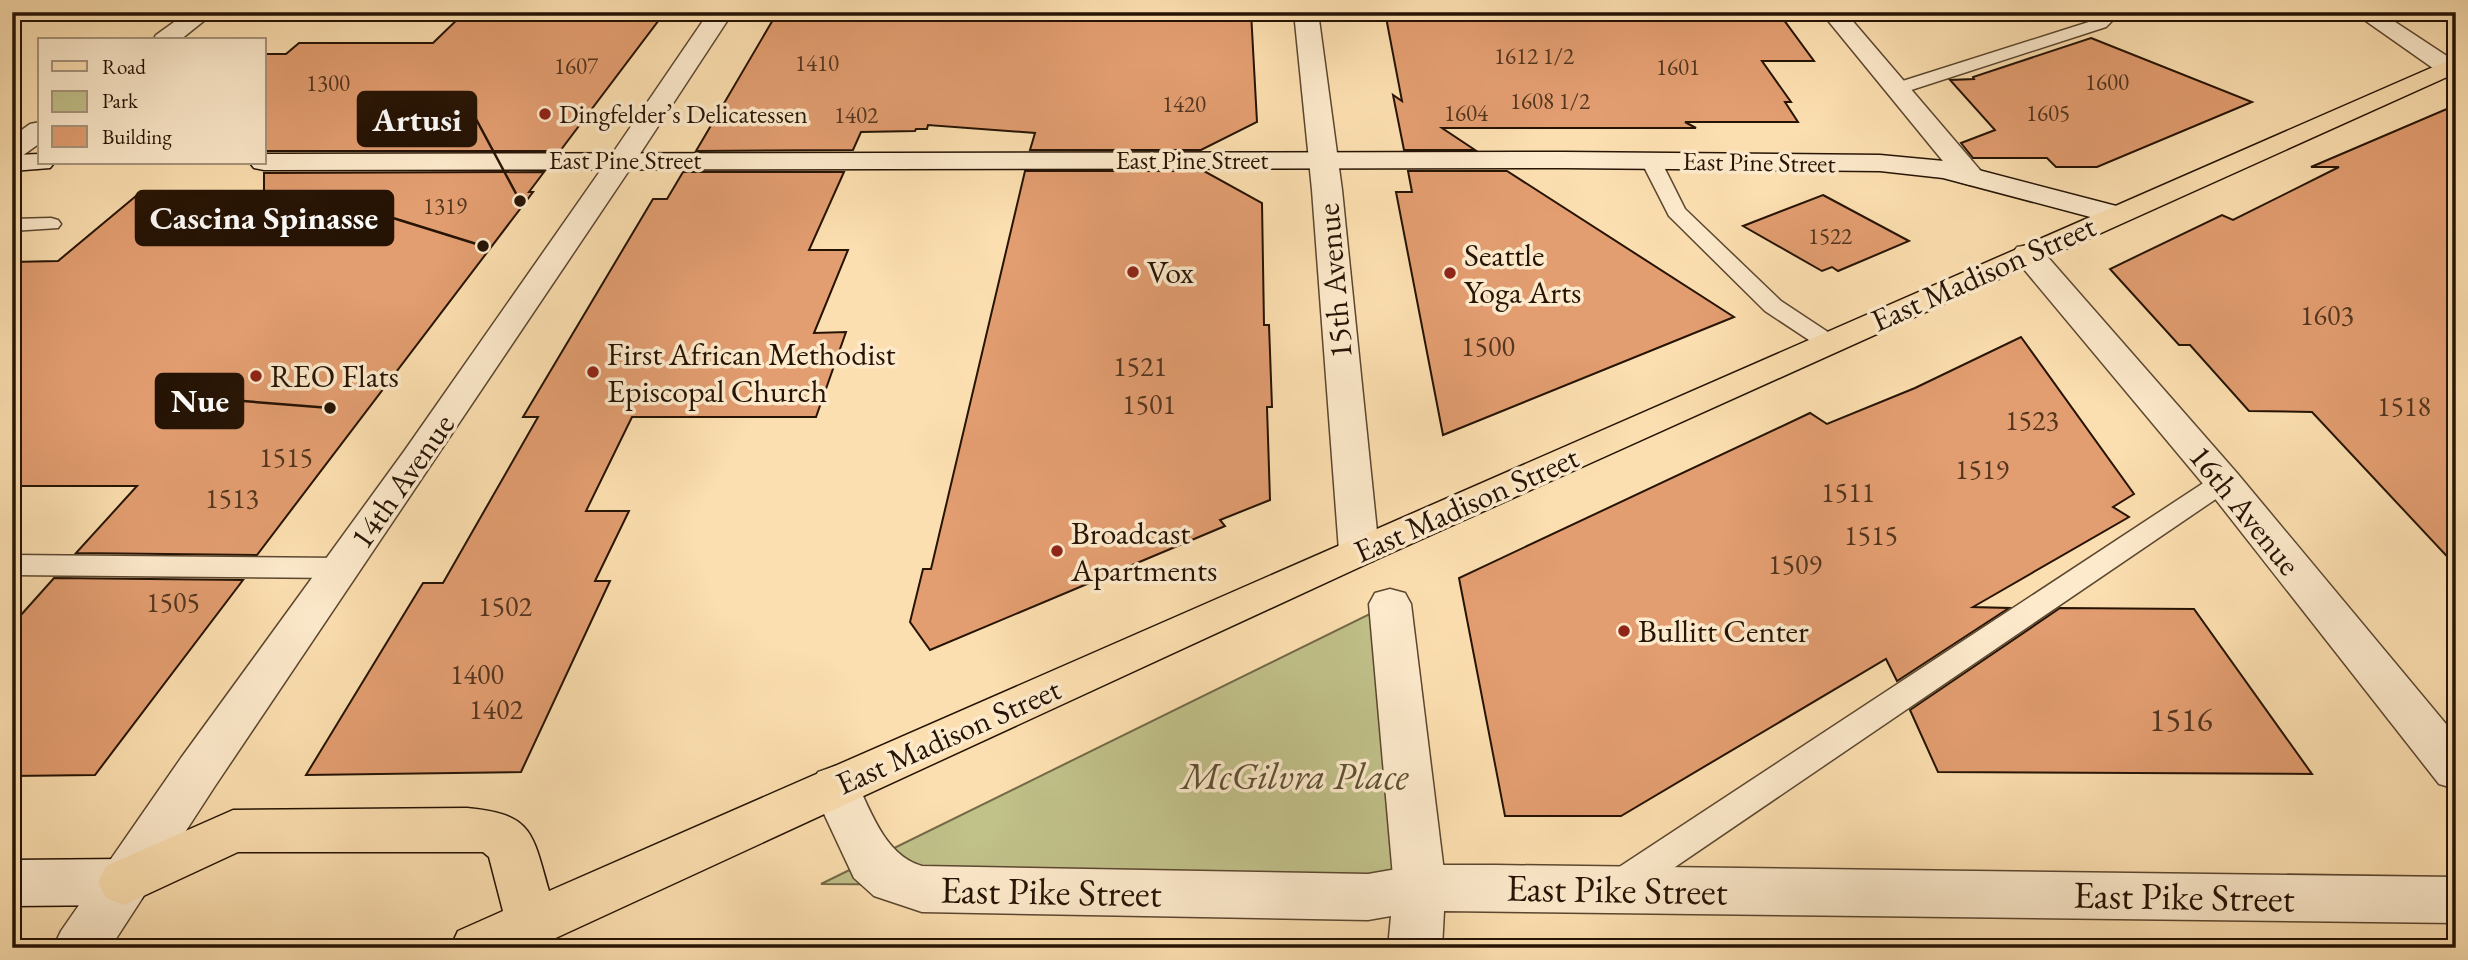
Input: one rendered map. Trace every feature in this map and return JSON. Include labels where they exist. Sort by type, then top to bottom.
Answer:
[{"type":"main road","name":"East Madison Street","points":[[477,948],[2113,214],[2453,68]]},
{"type":"main road","points":[[124,882],[233,831],[467,829],[496,832],[511,846],[532,923]]},
{"type":"street","points":[[168,38],[204,12]]},
{"type":"street","name":"14th Avenue","points":[[80,948],[721,12]]},
{"type":"street","name":"15th Avenue","points":[[1306,12],[1323,160],[1359,551]]},
{"type":"street","points":[[1832,12],[1970,176]]},
{"type":"street","points":[[2364,12],[2453,68]]},
{"type":"street","points":[[12,149],[38,131]]},
{"type":"street","name":"East Pine Street","points":[[266,162],[1323,160],[1880,163],[1916,166],[1970,176],[2113,214]]},
{"type":"street","points":[[12,163],[38,163]]},
{"type":"street","name":"16th Avenue","points":[[2028,254],[2223,482],[2456,770]]},
{"type":"street","points":[[1390,604],[1420,888],[1415,948]]},
{"type":"street","name":"East Pike Street","points":[[835,786],[872,862],[892,880],[922,889],[1368,897],[1420,888],[1615,889],[2456,900]]},
{"type":"street","points":[[12,883],[124,882]]},
{"type":"lane","points":[[1896,89],[2096,26],[2104,21],[2096,12]]},
{"type":"lane","points":[[1651,161],[1676,212],[1773,306],[1829,342]]},
{"type":"lane","points":[[12,225],[51,225]]},
{"type":"lane","points":[[1615,889],[2223,482]]},
{"type":"lane","points":[[12,565],[342,568]]},
{"type":"green space","name":"McGilvra Place","points":[[1390,604],[1420,888],[821,884]]},
{"type":"building","points":[[465,12],[665,12],[560,151],[266,151],[266,54],[286,54],[299,43],[433,43]]},
{"type":"building","points":[[1251,12],[1257,122],[1201,150],[1030,150],[1035,133],[928,125],[927,129],[915,131],[861,132],[853,150],[696,151],[777,13]]},
{"type":"building","points":[[1385,12],[1778,12],[1814,61],[1762,61],[1791,102],[1785,102],[1798,122],[1685,122],[1696,128],[1442,128],[1475,150],[1404,150],[1393,95],[1402,101]]},
{"type":"building","points":[[2091,38],[2252,102],[2097,167],[2056,167],[2047,158],[1973,158],[1961,143],[1995,130],[1950,80],[1974,79],[1973,77]]},
{"type":"building","points":[[2456,105],[2456,566],[2312,412],[2249,411],[2190,345],[2179,345],[2110,269],[2222,215],[2233,220],[2339,167],[2311,167]]},
{"type":"building","points":[[1025,171],[1204,171],[1262,203],[1264,325],[1269,325],[1272,407],[1267,407],[1270,500],[1220,520],[1225,526],[930,650],[910,622],[923,569],[931,569]]},
{"type":"building","points":[[1408,171],[1507,171],[1734,317],[1443,435],[1396,192],[1412,192]]},
{"type":"building","points":[[544,172],[529,192],[533,192],[257,555],[76,553],[137,486],[12,486],[12,262],[58,261],[136,196],[264,196],[264,173]]},
{"type":"building","points":[[683,172],[844,172],[809,250],[848,250],[814,333],[846,332],[816,417],[632,417],[586,511],[629,511],[595,581],[610,581],[521,772],[306,775],[423,583],[443,583],[538,417],[523,417],[653,199],[667,199]]},
{"type":"building","points":[[1823,195],[1909,241],[1838,271],[1832,267],[1822,271],[1743,226]]},
{"type":"building","points":[[2021,337],[2134,494],[2113,507],[2129,517],[1973,607],[2009,608],[1897,681],[1886,659],[1621,816],[1505,816],[1459,578],[1810,413],[1827,424],[1915,388]]},
{"type":"building","points":[[54,578],[243,580],[95,775],[12,776],[12,625]]},
{"type":"building","points":[[2060,608],[2194,609],[2312,774],[1938,772],[1910,710]]},
{"type":"place","name":"Dingfelder’s Delicatessen","points":[[545,114]]},
{"type":"place","name":"Artusi","points":[[520,201]]},
{"type":"place","name":"Cascina Spinasse","points":[[483,246]]},
{"type":"place","name":"Vox","points":[[1133,272]]},
{"type":"place","name":"Seattle Yoga Arts","points":[[1450,273]]},
{"type":"place","name":"First African Methodist Episcopal Church","points":[[593,372]]},
{"type":"place","name":"REO Flats","points":[[256,376]]},
{"type":"place","name":"Nue","points":[[330,408]]},
{"type":"place","name":"Broadcast Apartments","points":[[1057,551]]},
{"type":"place","name":"Bullitt Center","points":[[1624,631]]}]
